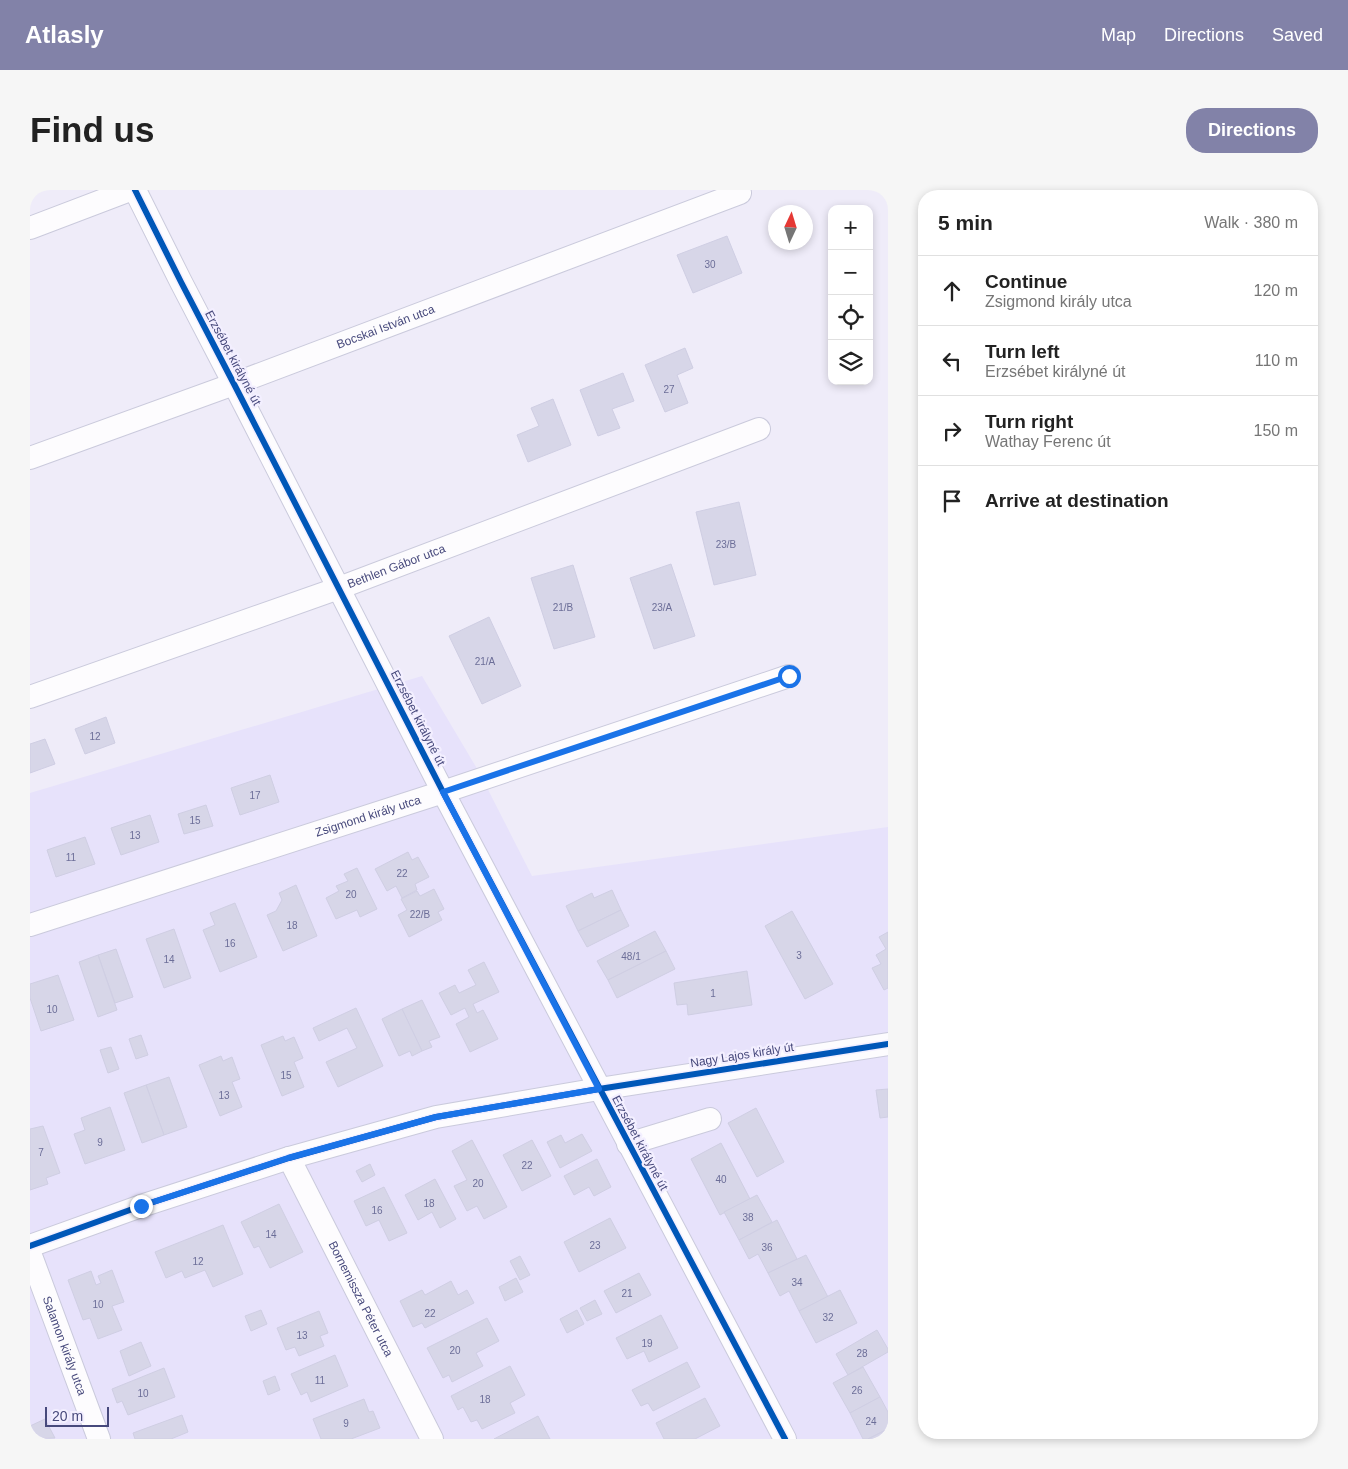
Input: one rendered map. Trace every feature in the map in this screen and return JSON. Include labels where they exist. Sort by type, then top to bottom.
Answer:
[{"type":"street","points":[[30,228],[130,190]]},
{"type":"street","name":"Erzsébet királyné út","points":[[135,190],[443,792],[785,1439]]},
{"type":"street","name":"Bocskai István utca","points":[[30,458],[234,384],[740,193]]},
{"type":"street","name":"Bethlen Gábor utca","points":[[30,697],[339,588],[759,429]]},
{"type":"street","name":"Zsigmond király utca","points":[[30,924],[443,792],[789,676]]},
{"type":"street","name":"Nagy Lajos király út","points":[[30,1246],[141,1206],[288,1158],[436,1117],[599,1089],[888,1044]]},
{"type":"street","points":[[628,1144],[710,1119]]},
{"type":"street","name":"Bornemissza Péter utca","points":[[288,1158],[432,1439]]},
{"type":"street","name":"Salamon király utca","points":[[30,1252],[99,1439]]},
{"type":"shaded area","points":[[422,676],[479,772],[532,876],[888,827],[888,1439],[30,1439],[30,793]]},
{"type":"building","points":[[727,236],[742,273],[693,293],[677,255]]},
{"type":"building","points":[[685,348],[693,368],[677,375],[688,403],[665,412],[645,365]]},
{"type":"building","points":[[623,373],[634,401],[612,409],[620,428],[598,436],[580,390]]},
{"type":"building","points":[[553,399],[571,445],[528,462],[517,435],[539,426],[531,408]]},
{"type":"building","points":[[739,502],[756,575],[714,585],[696,512]]},
{"type":"building","points":[[671,564],[695,636],[654,649],[630,578]]},
{"type":"building","points":[[573,565],[595,637],[554,649],[531,578]]},
{"type":"building","points":[[489,617],[521,686],[482,704],[449,636]]},
{"type":"building","points":[[106,717],[115,743],[85,754],[75,729]]},
{"type":"building","points":[[45,739],[55,764],[30,773],[30,744]]},
{"type":"building","points":[[270,775],[279,802],[240,815],[231,788]]},
{"type":"building","points":[[206,805],[213,826],[184,834],[178,814]]},
{"type":"building","points":[[150,815],[159,842],[121,855],[111,828]]},
{"type":"building","points":[[85,837],[95,864],[56,877],[47,850]]},
{"type":"building","points":[[408,852],[412,860],[418,857],[429,877],[415,884],[417,890],[402,898],[396,886],[387,891],[375,869]]},
{"type":"building","points":[[357,868],[377,909],[360,917],[357,910],[336,919],[326,898],[339,891],[336,886],[348,881],[344,874]]},
{"type":"building","points":[[296,885],[317,936],[283,951],[267,915],[276,911],[282,900],[279,893]]},
{"type":"building","points":[[434,889],[444,909],[438,912],[442,920],[409,937],[398,915],[407,910],[401,899],[417,891],[420,896]]},
{"type":"building","points":[[612,890],[621,910],[578,931],[566,906],[592,893],[594,898]]},
{"type":"building","points":[[235,903],[257,957],[220,972],[203,930],[215,925],[210,913]]},
{"type":"building","points":[[621,910],[629,926],[587,947],[578,931]]},
{"type":"building","points":[[792,911],[833,984],[805,999],[765,926]]},
{"type":"building","points":[[174,929],[191,978],[164,988],[146,939]]},
{"type":"building","points":[[655,931],[666,951],[608,980],[597,961]]},
{"type":"building","points":[[888,932],[888,988],[884,990],[872,968],[881,964],[876,955],[886,949],[879,937]]},
{"type":"building","points":[[116,949],[133,997],[115,1003],[98,955]]},
{"type":"building","points":[[666,951],[675,969],[617,998],[608,980]]},
{"type":"building","points":[[98,955],[117,1010],[98,1017],[79,962]]},
{"type":"building","points":[[484,962],[499,992],[473,1004],[477,1013],[483,1010],[498,1039],[470,1052],[456,1024],[469,1017],[465,1008],[451,1015],[439,993],[455,985],[459,993],[476,985],[468,970]]},
{"type":"building","points":[[747,971],[752,1005],[688,1015],[687,1004],[677,1005],[674,983]]},
{"type":"building","points":[[58,975],[74,1020],[41,1031],[30,998],[30,984]]},
{"type":"building","points":[[422,1000],[440,1037],[429,1041],[432,1047],[422,1051],[402,1009]]},
{"type":"building","points":[[356,1008],[383,1066],[338,1087],[326,1062],[357,1048],[347,1028],[319,1041],[313,1028]]},
{"type":"building","points":[[402,1009],[422,1051],[412,1056],[410,1051],[399,1056],[382,1019]]},
{"type":"building","points":[[141,1035],[148,1055],[136,1059],[129,1039]]},
{"type":"building","points":[[283,1036],[285,1041],[294,1037],[303,1058],[294,1062],[304,1087],[282,1096],[261,1045]]},
{"type":"building","points":[[111,1047],[119,1069],[108,1073],[100,1050]]},
{"type":"building","points":[[221,1056],[223,1061],[232,1057],[240,1079],[232,1082],[242,1107],[220,1116],[199,1065]]},
{"type":"building","points":[[169,1077],[187,1127],[164,1135],[146,1085]]},
{"type":"building","points":[[146,1085],[164,1135],[142,1143],[124,1093]]},
{"type":"building","points":[[888,1089],[888,1117],[880,1118],[876,1090]]},
{"type":"building","points":[[110,1107],[125,1150],[85,1164],[74,1134],[85,1130],[81,1118]]},
{"type":"building","points":[[756,1108],[784,1162],[757,1177],[728,1123]]},
{"type":"building","points":[[43,1126],[60,1173],[46,1178],[48,1184],[30,1190],[30,1129]]},
{"type":"building","points":[[582,1134],[592,1151],[560,1168],[547,1142],[561,1135],[565,1143]]},
{"type":"building","points":[[472,1140],[507,1207],[484,1219],[477,1206],[467,1211],[454,1186],[467,1180],[452,1151]]},
{"type":"building","points":[[532,1140],[551,1176],[522,1191],[503,1155]]},
{"type":"building","points":[[721,1143],[750,1199],[720,1215],[691,1159]]},
{"type":"building","points":[[597,1159],[611,1187],[594,1196],[589,1187],[574,1195],[564,1176]]},
{"type":"building","points":[[370,1164],[375,1175],[362,1182],[356,1171]]},
{"type":"building","points":[[435,1179],[456,1219],[440,1228],[432,1212],[418,1220],[405,1195]]},
{"type":"building","points":[[384,1187],[407,1233],[389,1241],[379,1220],[366,1226],[354,1201]]},
{"type":"building","points":[[757,1195],[772,1222],[739,1240],[724,1212]]},
{"type":"building","points":[[279,1204],[303,1252],[270,1268],[259,1246],[254,1248],[241,1222]]},
{"type":"building","points":[[610,1218],[626,1248],[579,1272],[564,1242]]},
{"type":"building","points":[[777,1220],[797,1259],[768,1273],[758,1254],[749,1259],[739,1240]]},
{"type":"building","points":[[223,1225],[243,1274],[213,1287],[205,1270],[185,1278],[182,1271],[166,1278],[155,1252]]},
{"type":"building","points":[[806,1255],[828,1297],[799,1311],[789,1291],[780,1296],[768,1273]]},
{"type":"building","points":[[520,1256],[530,1275],[520,1280],[510,1261]]},
{"type":"building","points":[[112,1270],[124,1302],[112,1306],[122,1330],[98,1339],[90,1318],[83,1320],[68,1280],[91,1271],[96,1285],[101,1283],[98,1276]]},
{"type":"building","points":[[639,1273],[651,1295],[616,1313],[604,1291]]},
{"type":"building","points":[[516,1278],[523,1292],[505,1301],[499,1287]]},
{"type":"building","points":[[451,1281],[458,1295],[467,1290],[474,1303],[425,1328],[422,1323],[413,1327],[400,1301],[422,1290],[425,1295]]},
{"type":"building","points":[[840,1290],[857,1323],[816,1343],[799,1311]]},
{"type":"building","points":[[595,1300],[602,1314],[587,1321],[580,1308]]},
{"type":"building","points":[[261,1310],[267,1324],[251,1331],[245,1316]]},
{"type":"building","points":[[577,1310],[584,1324],[567,1333],[560,1319]]},
{"type":"building","points":[[319,1311],[328,1333],[320,1336],[324,1346],[299,1356],[295,1347],[286,1350],[277,1328]]},
{"type":"building","points":[[661,1315],[678,1348],[649,1362],[644,1351],[627,1359],[616,1338]]},
{"type":"building","points":[[487,1318],[499,1341],[476,1353],[483,1366],[452,1382],[449,1375],[443,1378],[427,1348]]},
{"type":"building","points":[[877,1330],[888,1352],[848,1375],[836,1354]]},
{"type":"building","points":[[141,1342],[151,1366],[129,1376],[120,1351]]},
{"type":"building","points":[[335,1355],[348,1386],[311,1402],[307,1392],[301,1395],[291,1374]]},
{"type":"building","points":[[687,1362],[700,1387],[653,1411],[648,1403],[641,1406],[632,1390]]},
{"type":"building","points":[[510,1366],[525,1395],[510,1403],[515,1413],[482,1429],[477,1420],[471,1422],[463,1407],[458,1410],[451,1396]]},
{"type":"building","points":[[863,1367],[880,1397],[850,1413],[833,1383]]},
{"type":"building","points":[[164,1368],[175,1397],[128,1415],[122,1401],[117,1403],[112,1389]]},
{"type":"building","points":[[275,1376],[280,1390],[268,1395],[263,1381]]},
{"type":"building","points":[[880,1397],[888,1412],[888,1429],[868,1439],[863,1439],[850,1413]]},
{"type":"building","points":[[705,1398],[720,1426],[695,1439],[664,1439],[656,1423]]},
{"type":"building","points":[[364,1399],[369,1412],[373,1411],[380,1428],[351,1439],[321,1439],[313,1419]]},
{"type":"building","points":[[182,1415],[188,1432],[171,1439],[135,1439],[133,1433]]},
{"type":"building","points":[[538,1416],[550,1439],[494,1439]]},
{"type":"building","points":[[45,1419],[55,1438],[30,1439],[30,1426]]},
{"type":"building","points":[[888,1429],[888,1439],[868,1439]]},
{"type":"cycle path","points":[[135,190],[443,792],[785,1439]]},
{"type":"cycle path","points":[[30,1246],[141,1206],[289,1158],[436,1117],[599,1089],[888,1044]]},
{"type":"route","points":[[141,1206],[288,1158],[436,1117],[599,1089],[443,792],[789,676]]}]
